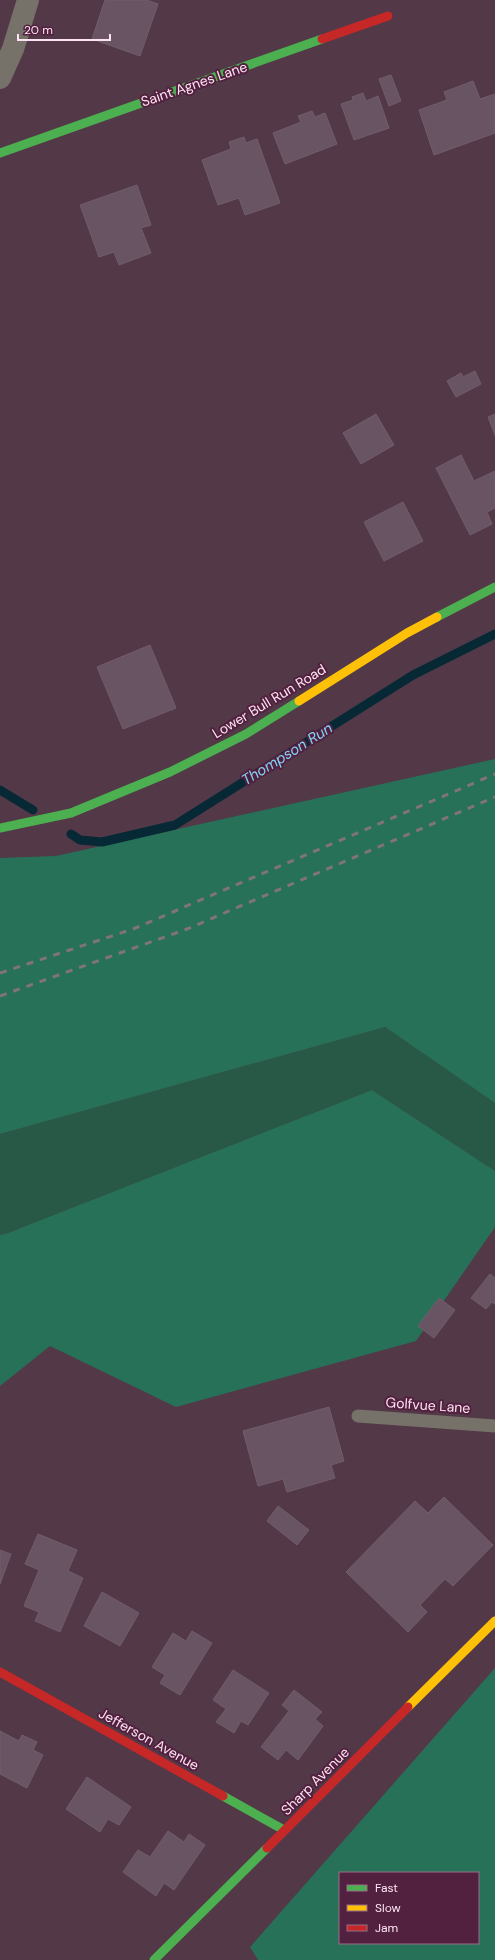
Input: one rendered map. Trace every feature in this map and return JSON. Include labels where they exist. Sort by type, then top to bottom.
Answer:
[{"type":"street","points":[[0,78],[13,49],[28,0]]},
{"type":"street","name":"Saint Agnes Lane","points":[[0,153],[388,16]]},
{"type":"street","name":"Lower Bull Run Road","points":[[0,828],[71,813],[170,772],[246,734],[407,632],[495,587]]},
{"type":"street","name":"Sharp Avenue","points":[[154,1960],[495,1621]]},
{"type":"street","name":"Jefferson Avenue","points":[[0,1672],[284,1830]]},
{"type":"lane","name":"Golfvue Lane","points":[[358,1416],[495,1426]]},
{"type":"green space","points":[[495,759],[495,1103],[385,1027],[0,1134],[0,858],[56,856]]},
{"type":"green space","points":[[385,1027],[495,1103],[495,1171],[372,1090],[0,1235],[0,1134]]},
{"type":"green space","points":[[372,1090],[495,1171],[495,1227],[416,1341],[176,1407],[50,1346],[0,1386],[0,1235]]},
{"type":"green space","points":[[495,1668],[495,1960],[258,1960],[250,1947]]},
{"type":"building","points":[[105,0],[147,0],[158,4],[140,56],[92,39]]},
{"type":"building","points":[[391,75],[401,101],[389,106],[379,79]]},
{"type":"building","points":[[473,81],[480,99],[495,94],[495,133],[434,155],[419,110],[447,100],[444,92]]},
{"type":"building","points":[[363,93],[366,101],[378,96],[389,128],[354,140],[341,104],[353,100],[352,97]]},
{"type":"building","points":[[312,111],[315,117],[325,113],[337,144],[285,164],[273,133],[301,122],[298,116]]},
{"type":"building","points":[[244,137],[246,143],[257,139],[280,203],[245,215],[239,198],[218,205],[202,160],[231,149],[229,142]]},
{"type":"building","points":[[137,185],[151,225],[141,228],[151,253],[119,265],[114,252],[99,257],[80,205]]},
{"type":"building","points":[[475,371],[481,384],[456,397],[447,381],[461,373],[463,377]]},
{"type":"building","points":[[376,414],[394,445],[361,464],[343,433]]},
{"type":"building","points":[[495,414],[495,435],[488,417]]},
{"type":"building","points":[[461,455],[474,481],[495,471],[495,508],[487,512],[492,524],[470,535],[436,468]]},
{"type":"building","points":[[403,502],[423,541],[384,561],[364,522]]},
{"type":"building","points":[[150,645],[176,708],[123,729],[97,667]]},
{"type":"building","points":[[490,1274],[495,1278],[495,1304],[492,1302],[486,1309],[471,1298]]},
{"type":"building","points":[[439,1298],[455,1310],[434,1338],[418,1326]]},
{"type":"building","points":[[329,1407],[344,1461],[331,1465],[335,1478],[287,1492],[283,1479],[258,1486],[243,1431]]},
{"type":"building","points":[[444,1497],[493,1545],[453,1586],[445,1579],[420,1605],[427,1612],[408,1632],[346,1572],[415,1501],[428,1513]]},
{"type":"building","points":[[278,1506],[309,1530],[297,1545],[267,1521]]},
{"type":"building","points":[[38,1534],[77,1550],[68,1571],[83,1578],[60,1632],[35,1621],[39,1612],[24,1606],[39,1570],[25,1564]]},
{"type":"building","points":[[0,1550],[11,1554],[0,1584]]},
{"type":"building","points":[[102,1592],[139,1613],[120,1646],[84,1626]]},
{"type":"building","points":[[192,1631],[212,1643],[180,1695],[160,1683],[165,1675],[152,1667],[173,1633],[186,1641]]},
{"type":"building","points":[[233,1670],[269,1693],[248,1725],[241,1721],[234,1733],[216,1722],[226,1709],[213,1700]]},
{"type":"building","points":[[294,1690],[322,1712],[315,1719],[323,1726],[298,1760],[286,1750],[278,1760],[261,1747],[289,1711],[282,1705]]},
{"type":"building","points":[[0,1731],[19,1741],[22,1735],[37,1742],[33,1750],[43,1755],[27,1788],[0,1774]]},
{"type":"building","points":[[87,1777],[131,1807],[119,1825],[108,1819],[100,1832],[66,1809]]},
{"type":"building","points":[[168,1831],[184,1842],[189,1834],[205,1845],[174,1890],[164,1883],[156,1896],[123,1872],[138,1850],[150,1857]]},
{"type":"waterway","name":"Thompson Run","points":[[71,834],[80,840],[102,842],[175,825],[413,675],[495,634]]},
{"type":"waterway","name":"Thompson Run","points":[[0,790],[33,810]]},
{"type":"railway","points":[[0,973],[133,929],[495,774]]},
{"type":"railway","points":[[0,996],[187,929],[495,797]]},
{"type":"traffic: fast","points":[[0,153],[322,39]]},
{"type":"traffic: fast","points":[[437,617],[495,587]]},
{"type":"traffic: fast","points":[[0,828],[71,813],[170,772],[246,734],[299,701]]},
{"type":"traffic: fast","points":[[223,1796],[284,1830]]},
{"type":"traffic: fast","points":[[154,1960],[267,1848]]},
{"type":"traffic: slow","points":[[299,701],[407,633],[437,617]]},
{"type":"traffic: slow","points":[[408,1707],[495,1621]]},
{"type":"traffic: jam","points":[[322,39],[388,16]]},
{"type":"traffic: jam","points":[[0,1672],[223,1796]]},
{"type":"traffic: jam","points":[[267,1848],[408,1707]]}]
